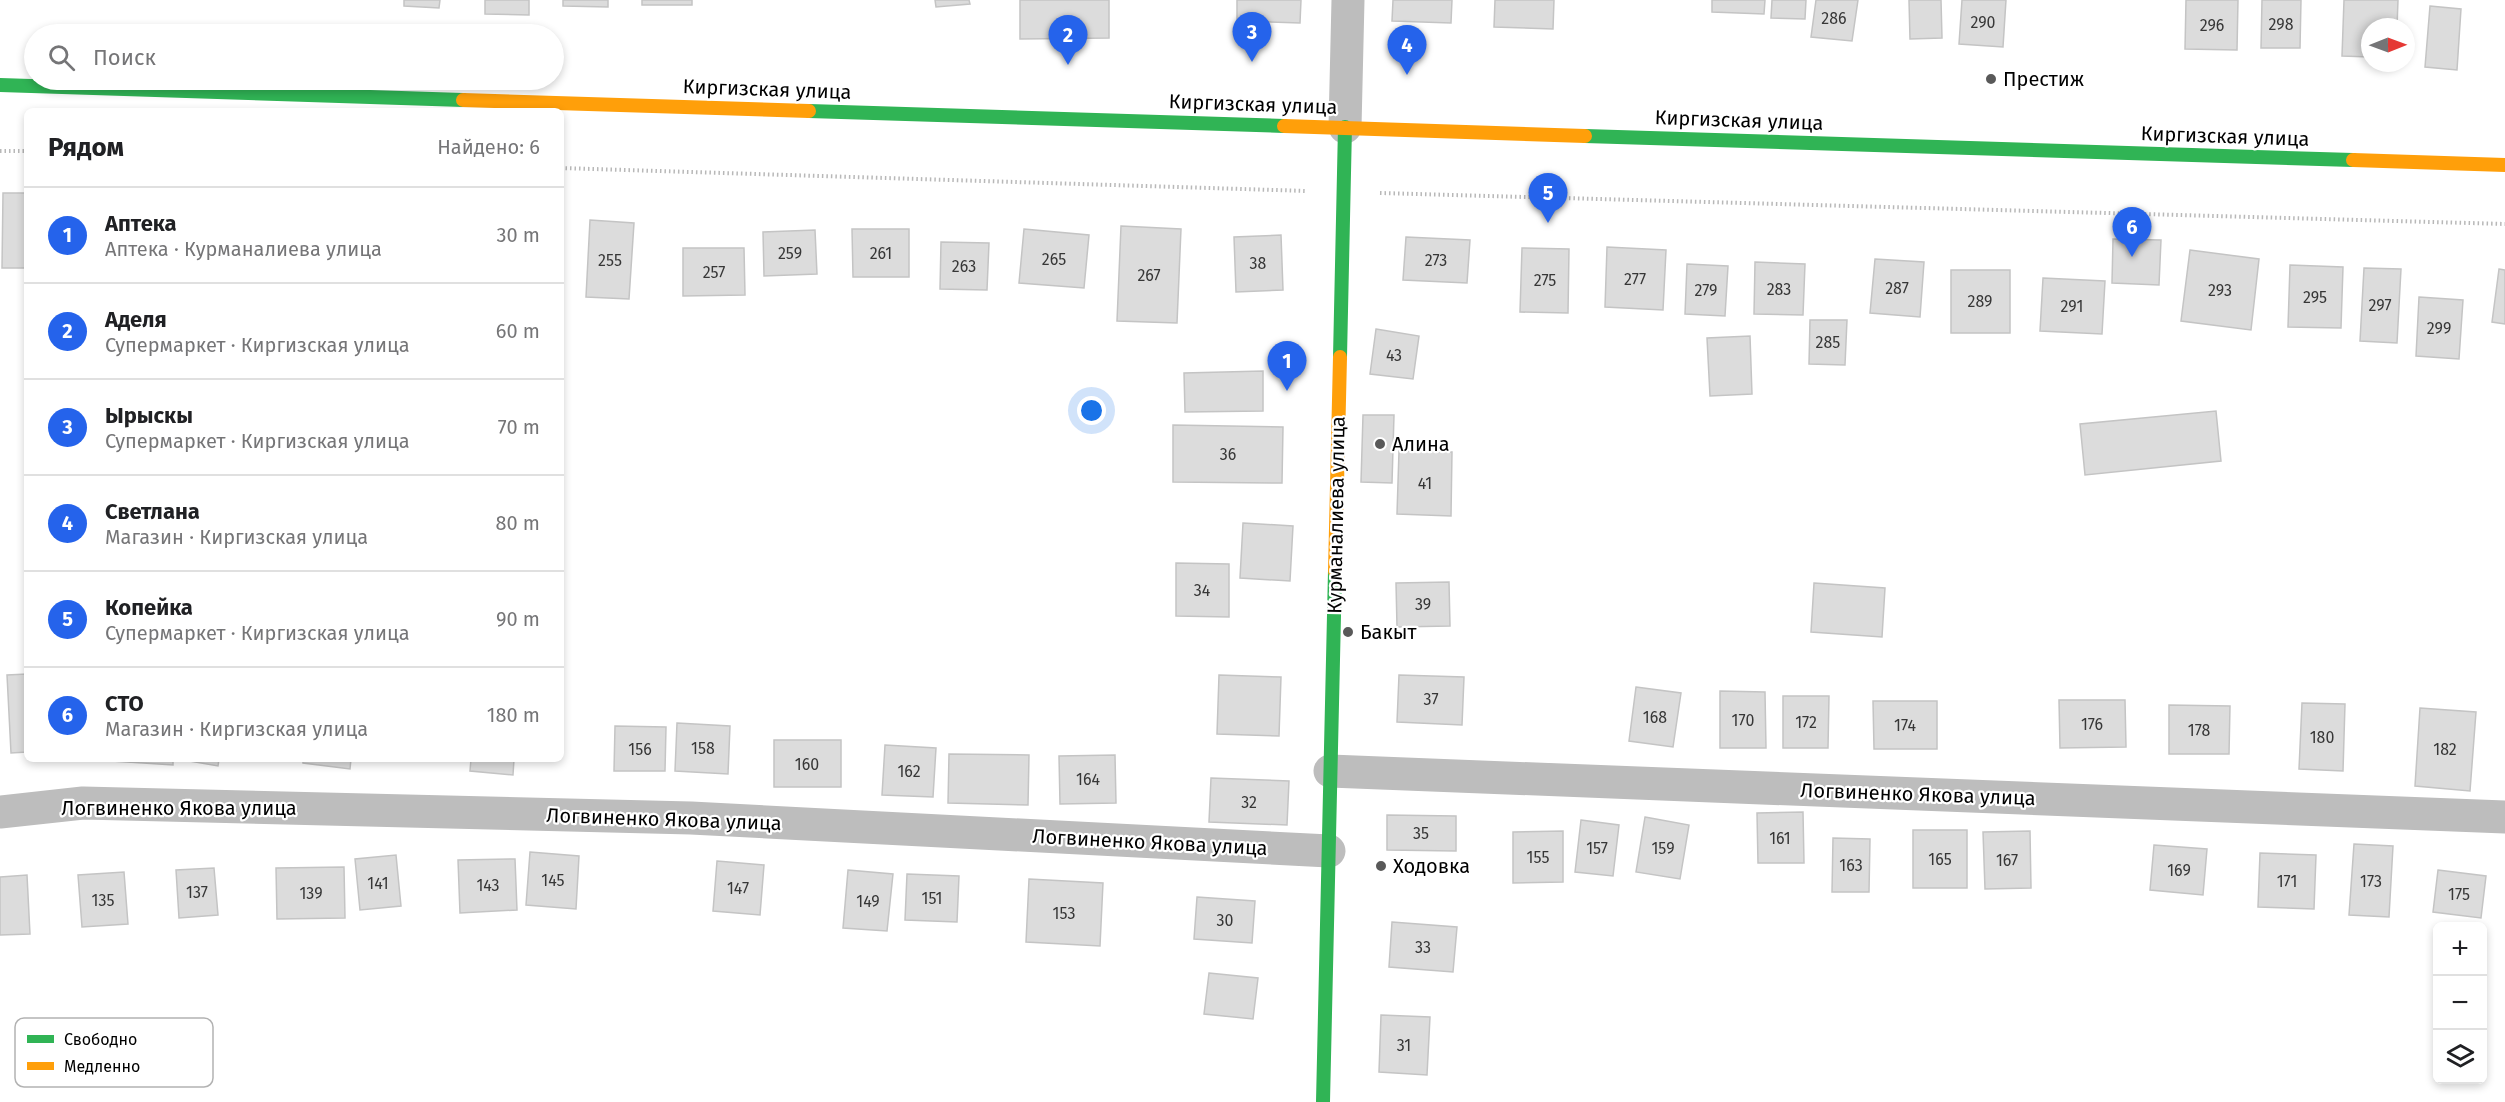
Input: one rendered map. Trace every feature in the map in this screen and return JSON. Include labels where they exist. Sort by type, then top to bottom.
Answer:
[{"type":"main road","name":"Киргизская улица","points":[[0,85],[24,86]]},
{"type":"main road","name":"Киргизская улица","points":[[160,90],[2505,165]]},
{"type":"main road","name":"Курманалиева улица","points":[[1323,1102],[1345,127]]},
{"type":"street","name":"Курманалиева улица","points":[[1345,127],[1348,0]]},
{"type":"street","name":"Логвиненко Якова улица","points":[[1330,771],[2505,817]]},
{"type":"street","name":"Логвиненко Якова улица","points":[[0,812],[83,803],[691,818],[1329,851]]},
{"type":"path","points":[[0,151],[24,152]]},
{"type":"path","points":[[564,168],[2505,224]]},
{"type":"building","points":[[404,0],[440,0],[439,8],[404,6]]},
{"type":"building","points":[[485,0],[529,0],[529,15],[485,14]]},
{"type":"building","points":[[563,0],[608,0],[608,7],[563,6]]},
{"type":"building","points":[[642,0],[692,0],[692,5],[642,5]]},
{"type":"building","points":[[935,0],[969,0],[970,4],[936,7]]},
{"type":"building","points":[[1020,0],[1109,0],[1109,38],[1020,39]]},
{"type":"building","points":[[1237,0],[1301,0],[1300,23],[1237,21]]},
{"type":"building","points":[[1393,0],[1452,0],[1451,23],[1392,21]]},
{"type":"building","points":[[1495,0],[1554,0],[1553,29],[1494,27]]},
{"type":"building","points":[[1712,0],[1765,0],[1764,14],[1712,12]]},
{"type":"building","points":[[1772,0],[1806,0],[1805,19],[1771,18]]},
{"type":"building","points":[[1816,0],[1858,0],[1852,41],[1811,37]]},
{"type":"building","points":[[1909,0],[1941,0],[1942,38],[1910,39]]},
{"type":"building","points":[[1962,0],[2006,0],[2003,47],[1959,44]]},
{"type":"building","points":[[2186,0],[2238,0],[2237,50],[2185,49]]},
{"type":"building","points":[[2262,0],[2301,0],[2300,48],[2261,48]]},
{"type":"building","points":[[2344,0],[2398,0],[2397,18],[2361,18],[2361,57],[2342,56]]},
{"type":"building","points":[[2430,6],[2461,9],[2457,70],[2425,67]]},
{"type":"building","points":[[3,193],[24,193],[24,268],[2,268]]},
{"type":"building","points":[[590,220],[634,223],[629,299],[586,297]]},
{"type":"building","points":[[1121,226],[1181,229],[1177,323],[1117,321]]},
{"type":"building","points":[[852,229],[909,229],[909,277],[853,277]]},
{"type":"building","points":[[1024,229],[1089,235],[1084,288],[1019,283]]},
{"type":"building","points":[[815,230],[817,274],[764,276],[763,232]]},
{"type":"building","points":[[1281,235],[1283,290],[1236,292],[1234,237]]},
{"type":"building","points":[[1406,237],[1470,240],[1467,283],[1403,280]]},
{"type":"building","points":[[2113,239],[2161,240],[2159,285],[2112,283]]},
{"type":"building","points":[[941,242],[989,243],[987,290],[940,289]]},
{"type":"building","points":[[1607,247],[1666,250],[1663,310],[1605,307]]},
{"type":"building","points":[[683,248],[744,248],[745,295],[683,296]]},
{"type":"building","points":[[1522,248],[1569,249],[1568,313],[1520,312]]},
{"type":"building","points":[[2190,250],[2259,259],[2251,330],[2181,321]]},
{"type":"building","points":[[1875,259],[1924,262],[1920,317],[1870,313]]},
{"type":"building","points":[[1755,262],[1805,264],[1803,315],[1754,314]]},
{"type":"building","points":[[1687,264],[1728,266],[1725,316],[1685,314]]},
{"type":"building","points":[[2290,265],[2343,267],[2341,328],[2288,327]]},
{"type":"building","points":[[2364,268],[2401,269],[2397,343],[2360,341]]},
{"type":"building","points":[[2499,269],[2505,270],[2505,324],[2492,322]]},
{"type":"building","points":[[1951,270],[2010,270],[2010,333],[1951,333]]},
{"type":"building","points":[[2043,278],[2105,281],[2102,334],[2040,331]]},
{"type":"building","points":[[2419,297],[2463,300],[2459,359],[2416,356]]},
{"type":"building","points":[[1810,320],[1847,320],[1845,365],[1809,364]]},
{"type":"building","points":[[1376,329],[1419,336],[1413,379],[1370,374]]},
{"type":"building","points":[[1750,336],[1752,394],[1710,396],[1707,338]]},
{"type":"building","points":[[1263,371],[1263,411],[1185,412],[1184,373]]},
{"type":"building","points":[[2216,411],[2221,461],[2085,475],[2080,424]]},
{"type":"building","points":[[1363,415],[1394,415],[1392,483],[1361,482]]},
{"type":"building","points":[[1173,425],[1283,427],[1282,483],[1173,482]]},
{"type":"building","points":[[1399,451],[1452,452],[1451,516],[1397,514]]},
{"type":"building","points":[[1243,523],[1293,526],[1290,581],[1240,578]]},
{"type":"building","points":[[1176,563],[1229,564],[1229,617],[1176,616]]},
{"type":"building","points":[[1449,582],[1450,626],[1397,627],[1396,583]]},
{"type":"building","points":[[1814,583],[1885,588],[1882,637],[1811,632]]},
{"type":"building","points":[[24,674],[24,752],[11,753],[7,675]]},
{"type":"building","points":[[1219,675],[1281,677],[1279,736],[1217,734]]},
{"type":"building","points":[[1399,675],[1464,677],[1462,725],[1397,722]]},
{"type":"building","points":[[1636,687],[1681,693],[1673,747],[1629,741]]},
{"type":"building","points":[[1720,691],[1765,692],[1766,748],[1720,748]]},
{"type":"building","points":[[1783,696],[1829,696],[1828,748],[1783,748]]},
{"type":"building","points":[[2059,700],[2125,700],[2126,747],[2060,748]]},
{"type":"building","points":[[1873,701],[1937,701],[1937,749],[1874,749]]},
{"type":"building","points":[[2302,703],[2345,704],[2343,771],[2299,769]]},
{"type":"building","points":[[2169,705],[2230,706],[2229,754],[2169,754]]},
{"type":"building","points":[[2420,708],[2476,712],[2470,791],[2415,786]]},
{"type":"building","points":[[677,723],[730,726],[728,774],[675,771]]},
{"type":"building","points":[[615,726],[666,727],[665,771],[614,771]]},
{"type":"building","points":[[774,740],[841,740],[841,787],[774,787]]},
{"type":"building","points":[[885,745],[936,748],[933,797],[882,795]]},
{"type":"building","points":[[949,754],[1029,755],[1028,805],[948,803]]},
{"type":"building","points":[[1115,755],[1116,803],[1060,804],[1059,756]]},
{"type":"building","points":[[127,762],[173,762],[173,765]]},
{"type":"building","points":[[195,762],[219,762],[218,766]]},
{"type":"building","points":[[303,762],[351,762],[350,769]]},
{"type":"building","points":[[471,762],[514,762],[513,775],[470,771]]},
{"type":"building","points":[[1211,778],[1289,781],[1287,825],[1209,822]]},
{"type":"building","points":[[1803,812],[1804,863],[1758,863],[1757,813]]},
{"type":"building","points":[[1387,815],[1456,816],[1456,851],[1387,850]]},
{"type":"building","points":[[1645,817],[1689,825],[1680,879],[1636,872]]},
{"type":"building","points":[[1581,820],[1619,825],[1613,876],[1575,872]]},
{"type":"building","points":[[1913,830],[1967,830],[1967,888],[1913,888]]},
{"type":"building","points":[[1563,831],[1563,882],[1513,883],[1513,832]]},
{"type":"building","points":[[2030,831],[2031,888],[1985,889],[1983,832]]},
{"type":"building","points":[[1833,838],[1870,839],[1869,892],[1832,892]]},
{"type":"building","points":[[2354,844],[2393,846],[2389,917],[2349,915]]},
{"type":"building","points":[[2154,845],[2207,849],[2203,895],[2150,890]]},
{"type":"building","points":[[530,852],[579,856],[576,909],[526,905]]},
{"type":"building","points":[[2260,853],[2316,855],[2314,909],[2258,907]]},
{"type":"building","points":[[396,855],[401,906],[360,910],[355,859]]},
{"type":"building","points":[[515,859],[517,910],[460,913],[458,860]]},
{"type":"building","points":[[717,861],[764,865],[760,915],[713,911]]},
{"type":"building","points":[[344,867],[345,918],[277,919],[276,868]]},
{"type":"building","points":[[214,868],[218,915],[179,918],[176,870]]},
{"type":"building","points":[[848,870],[893,874],[887,931],[843,928]]},
{"type":"building","points":[[2438,870],[2486,876],[2481,918],[2433,912]]},
{"type":"building","points":[[124,872],[128,924],[82,927],[78,875]]},
{"type":"building","points":[[907,874],[959,876],[957,922],[905,920]]},
{"type":"building","points":[[27,875],[30,934],[0,935],[0,877]]},
{"type":"building","points":[[1029,879],[1103,883],[1100,946],[1026,942]]},
{"type":"building","points":[[1197,897],[1255,901],[1252,943],[1194,939]]},
{"type":"building","points":[[1392,922],[1457,927],[1453,972],[1389,967]]},
{"type":"building","points":[[1209,973],[1258,978],[1253,1019],[1204,1014]]},
{"type":"building","points":[[1381,1015],[1430,1017],[1427,1075],[1379,1072]]},
{"type":"traffic: fast","points":[[0,85],[24,86]]},
{"type":"traffic: fast","points":[[154,90],[463,100]]},
{"type":"traffic: fast","points":[[809,111],[1284,126]]},
{"type":"traffic: fast","points":[[1340,357],[1345,127]]},
{"type":"traffic: fast","points":[[1585,136],[2353,160]]},
{"type":"traffic: fast","points":[[1323,1102],[1335,571]]},
{"type":"traffic: slow","points":[[463,100],[809,111]]},
{"type":"traffic: slow","points":[[1284,126],[1585,136]]},
{"type":"traffic: slow","points":[[2353,160],[2505,165]]},
{"type":"traffic: slow","points":[[1335,571],[1340,357]]},
{"type":"place","name":"Ырыскы","points":[[1252,62]]},
{"type":"place","name":"Аделя","points":[[1068,65]]},
{"type":"place","name":"Светлана","points":[[1407,75]]},
{"type":"place","name":"Престиж","points":[[1991,79]]},
{"type":"place","name":"Копейка","points":[[1548,223]]},
{"type":"place","name":"СТО","points":[[2132,257]]},
{"type":"place","name":"Аптека","points":[[1287,391]]},
{"type":"place","name":"Алина","points":[[1380,444]]},
{"type":"place","name":"Бакыт","points":[[1348,632]]},
{"type":"place","name":"Ходовка","points":[[1381,866]]}]
